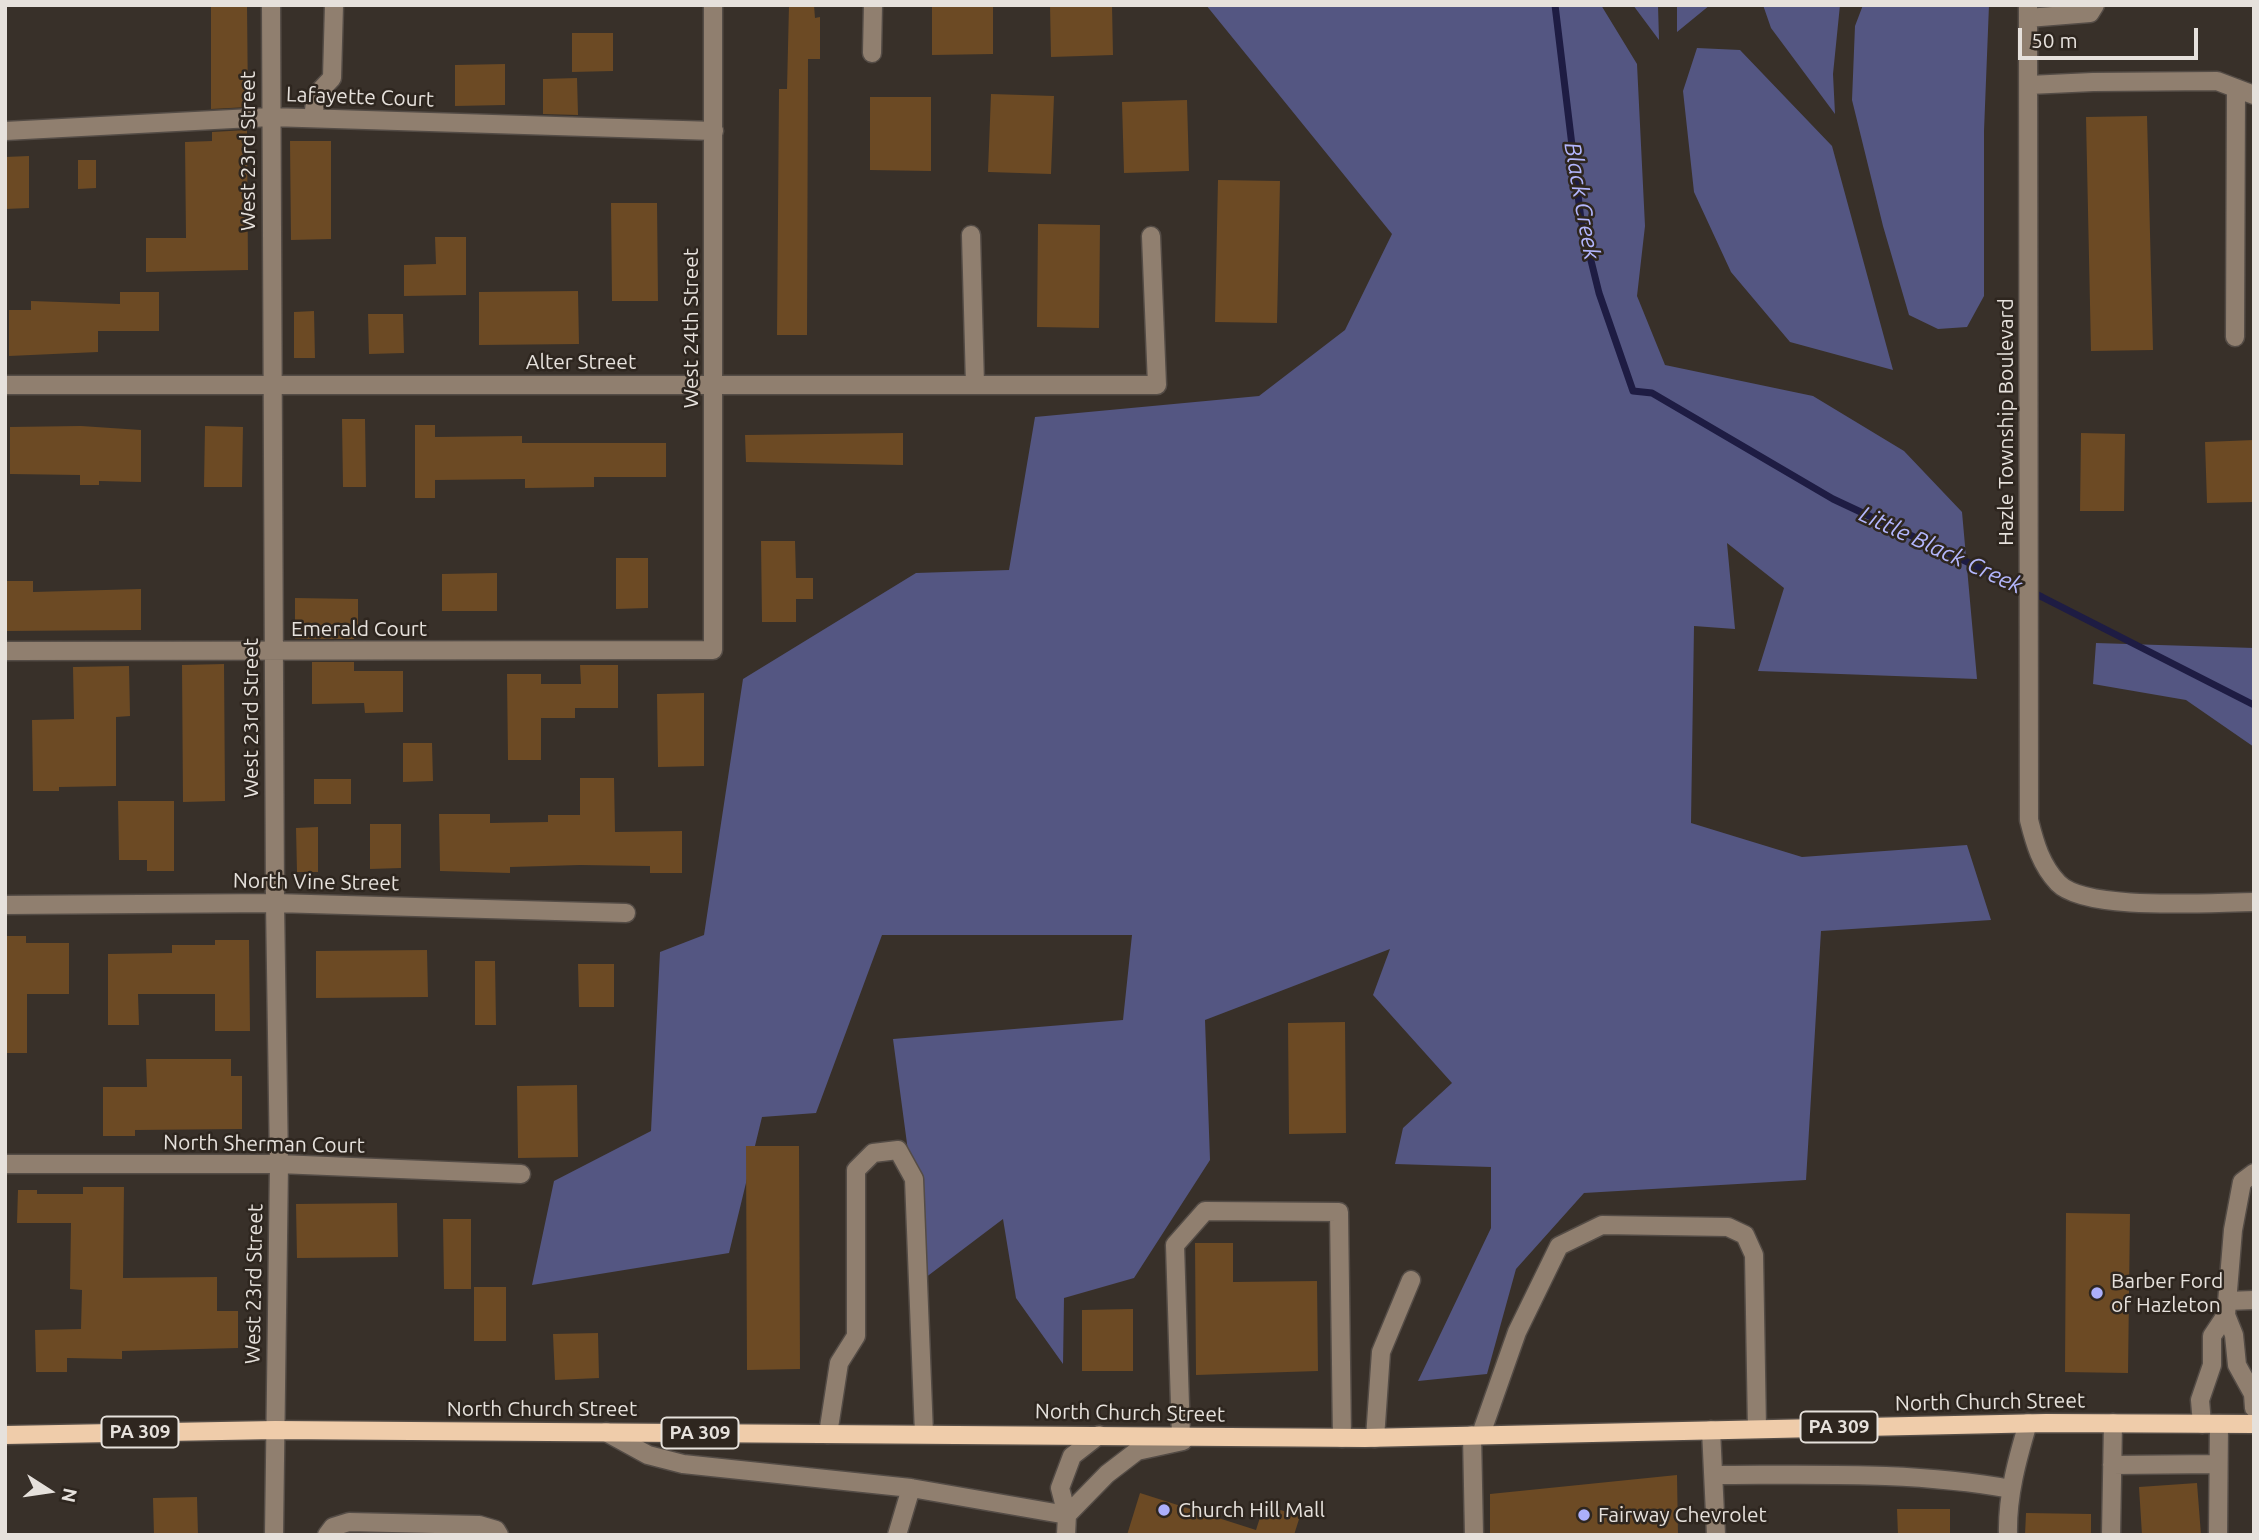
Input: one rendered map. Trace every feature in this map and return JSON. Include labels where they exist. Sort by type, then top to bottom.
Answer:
[{"type":"main road","name":"North Church Street","points":[[5,1434],[275,1430],[1370,1438],[2028,1423],[2254,1424]]},
{"type":"street","name":"West 23rd Street","points":[[271,5],[273,652],[279,1164],[274,1535]]},
{"type":"street","points":[[313,118],[316,95],[332,78],[334,5]]},
{"type":"street","name":"West 24th Street","points":[[713,5],[713,650]]},
{"type":"street","points":[[872,53],[873,5]]},
{"type":"street","points":[[2028,12],[2090,13],[2095,5]]},
{"type":"street","name":"Hazle Township Boulevard","points":[[2028,12],[2029,820],[2038,855],[2059,885],[2110,902],[2254,902]]},
{"type":"street","points":[[2029,85],[2217,82],[2254,95]]},
{"type":"street","points":[[2235,337],[2236,88]]},
{"type":"street","name":"Lafayette Court","points":[[5,131],[271,117],[714,131]]},
{"type":"street","points":[[971,235],[975,385]]},
{"type":"street","name":"Alter Street","points":[[5,385],[1157,385],[1150,236]]},
{"type":"street","name":"Emerald Court","points":[[5,651],[713,650]]},
{"type":"street","name":"North Vine Street","points":[[5,905],[275,903],[626,913]]},
{"type":"street","points":[[828,1434],[839,1363],[856,1336],[856,1170],[873,1153],[898,1150],[914,1180],[916,1286],[925,1434]]},
{"type":"street","name":"North Sherman Court","points":[[5,1164],[279,1164],[522,1174]]},
{"type":"street","points":[[2254,1173],[2242,1182],[2233,1230],[2227,1308],[2234,1335],[2237,1364],[2253,1394],[2254,1408]]},
{"type":"street","points":[[1068,1515],[1107,1474],[1137,1451],[1190,1437],[1175,1245],[1205,1211],[1339,1212],[1342,1438]]},
{"type":"street","points":[[1474,1535],[1476,1435],[1517,1332],[1559,1246],[1602,1225],[1728,1227],[1745,1235],[1754,1255],[1757,1429]]},
{"type":"street","points":[[1370,1438],[1381,1352],[1411,1280]]},
{"type":"street","points":[[2218,1535],[2218,1464],[2210,1424],[2200,1400],[2212,1365],[2212,1336],[2227,1308],[2254,1300]]},
{"type":"street","points":[[2008,1535],[2011,1489],[2028,1423]]},
{"type":"street","points":[[2111,1535],[2113,1423]]},
{"type":"street","points":[[1712,1430],[1716,1535]]},
{"type":"street","points":[[606,1432],[648,1455],[683,1464],[911,1488],[1068,1515]]},
{"type":"street","points":[[1066,1535],[1068,1515],[1060,1488],[1072,1456],[1099,1435]]},
{"type":"street","points":[[2112,1465],[2218,1464]]},
{"type":"street","points":[[1714,1475],[1930,1478],[2011,1489]]},
{"type":"street","points":[[897,1535],[911,1488]]},
{"type":"street","points":[[327,1535],[333,1527],[349,1521],[479,1525],[496,1530],[499,1535]]},
{"type":"shaded area","points":[[1206,5],[1601,5],[1637,64],[1645,226],[1637,296],[1665,365],[1813,396],[1904,451],[1962,512],[1977,679],[1758,671],[1784,588],[1727,543],[1735,629],[1694,626],[1691,823],[1802,857],[1967,845],[1991,920],[1821,931],[1806,1180],[1584,1193],[1516,1269],[1487,1374],[1418,1381],[1491,1228],[1491,1167],[1395,1164],[1403,1128],[1452,1083],[1373,995],[1390,949],[1205,1020],[1210,1160],[1134,1278],[1064,1298],[1063,1364],[1016,1298],[1003,1219],[925,1278],[893,1039],[1123,1020],[1132,935],[882,935],[816,1113],[762,1117],[729,1253],[532,1285],[554,1181],[651,1131],[660,952],[704,935],[743,679],[916,573],[1009,570],[1035,417],[1259,396],[1345,330],[1392,234]]},
{"type":"shaded area","points":[[1633,5],[1658,5],[1659,40]]},
{"type":"shaded area","points":[[1677,5],[1710,5],[1677,32]]},
{"type":"shaded area","points":[[1763,5],[1840,5],[1833,74],[1835,114],[1771,28]]},
{"type":"shaded area","points":[[1863,5],[1989,5],[1984,131],[1984,296],[1967,327],[1938,329],[1909,315],[1883,226],[1852,100],[1855,26]]},
{"type":"shaded area","points":[[1697,48],[1740,50],[1832,146],[1893,370],[1790,342],[1731,272],[1694,192],[1683,91]]},
{"type":"shaded area","points":[[2096,643],[2254,648],[2254,747],[2186,700],[2093,684]]},
{"type":"building","points":[[211,5],[247,5],[248,107],[211,109]]},
{"type":"building","points":[[789,5],[814,5],[815,18],[820,17],[820,59],[808,59],[807,335],[777,335],[779,89],[787,89]]},
{"type":"building","points":[[932,5],[993,5],[993,54],[932,55]]},
{"type":"building","points":[[1050,5],[1112,5],[1113,55],[1051,57]]},
{"type":"building","points":[[572,33],[613,33],[613,71],[572,72]]},
{"type":"building","points":[[505,64],[505,105],[455,106],[455,65]]},
{"type":"building","points":[[577,78],[578,115],[543,114],[543,79]]},
{"type":"building","points":[[991,94],[1054,96],[1051,174],[988,172]]},
{"type":"building","points":[[870,97],[931,97],[931,171],[870,170]]},
{"type":"building","points":[[1187,100],[1189,171],[1124,173],[1122,102]]},
{"type":"building","points":[[2147,116],[2153,350],[2091,351],[2086,117]]},
{"type":"building","points":[[247,130],[248,270],[146,272],[146,238],[186,238],[185,142],[212,141],[212,132]]},
{"type":"building","points":[[290,141],[331,141],[331,239],[291,240]]},
{"type":"building","points":[[29,156],[29,208],[5,209],[5,157]]},
{"type":"building","points":[[78,160],[96,160],[96,188],[78,189]]},
{"type":"building","points":[[1218,180],[1280,181],[1277,323],[1215,322]]},
{"type":"building","points":[[611,203],[657,203],[658,301],[612,301]]},
{"type":"building","points":[[1038,224],[1100,225],[1099,328],[1037,327]]},
{"type":"building","points":[[435,237],[466,237],[466,295],[404,296],[404,265],[436,264]]},
{"type":"building","points":[[578,291],[579,344],[479,345],[479,292]]},
{"type":"building","points":[[120,292],[159,292],[159,331],[98,331],[98,352],[9,356],[9,310],[31,310],[31,301],[120,304]]},
{"type":"building","points":[[314,311],[315,358],[294,358],[294,312]]},
{"type":"building","points":[[368,314],[403,314],[404,353],[369,354]]},
{"type":"building","points":[[342,419],[365,419],[366,487],[343,487]]},
{"type":"building","points":[[415,425],[435,425],[435,437],[522,436],[522,443],[666,443],[666,477],[594,477],[594,487],[525,488],[525,479],[435,480],[435,498],[415,498]]},
{"type":"building","points":[[81,426],[141,430],[141,482],[99,481],[99,485],[80,485],[80,475],[10,474],[10,427]]},
{"type":"building","points":[[205,426],[243,427],[242,487],[204,487]]},
{"type":"building","points":[[903,433],[903,465],[746,462],[745,435]]},
{"type":"building","points":[[2081,433],[2125,434],[2124,511],[2080,511]]},
{"type":"building","points":[[2254,440],[2254,502],[2207,503],[2205,442]]},
{"type":"building","points":[[761,541],[795,541],[796,578],[813,578],[813,599],[796,599],[796,622],[762,622]]},
{"type":"building","points":[[616,558],[648,558],[648,608],[616,609]]},
{"type":"building","points":[[497,573],[497,611],[442,611],[442,574]]},
{"type":"building","points":[[5,581],[33,581],[33,592],[141,589],[141,630],[5,631]]},
{"type":"building","points":[[295,598],[358,599],[358,631],[354,631],[354,639],[295,639]]},
{"type":"building","points":[[312,662],[354,662],[354,671],[403,671],[403,712],[365,713],[364,703],[312,704]]},
{"type":"building","points":[[224,664],[225,801],[183,802],[182,665]]},
{"type":"building","points":[[580,665],[618,665],[618,708],[575,708],[575,718],[541,718],[541,760],[508,760],[507,674],[541,674],[541,684],[581,684]]},
{"type":"building","points":[[129,666],[130,716],[116,717],[116,786],[59,787],[59,791],[33,791],[32,720],[74,719],[73,667]]},
{"type":"building","points":[[704,693],[704,766],[658,767],[657,694]]},
{"type":"building","points":[[403,743],[432,743],[433,781],[403,782]]},
{"type":"building","points":[[580,778],[614,778],[615,832],[682,831],[682,873],[650,873],[650,866],[580,865],[510,867],[510,873],[440,871],[439,814],[490,814],[490,823],[548,822],[548,815],[580,815]]},
{"type":"building","points":[[314,779],[351,779],[351,804],[314,804]]},
{"type":"building","points":[[118,801],[174,801],[174,871],[147,871],[147,860],[119,860]]},
{"type":"building","points":[[370,824],[401,824],[401,868],[370,869]]},
{"type":"building","points":[[318,827],[318,872],[297,872],[296,828]]},
{"type":"building","points":[[5,936],[26,936],[26,943],[69,943],[69,994],[27,994],[27,1053],[5,1053]]},
{"type":"building","points":[[215,940],[249,940],[250,1031],[215,1031],[215,994],[138,994],[139,1025],[108,1025],[108,954],[172,953],[172,945],[215,945]]},
{"type":"building","points":[[427,950],[428,997],[316,998],[316,951]]},
{"type":"building","points":[[475,961],[495,961],[496,1025],[475,1025]]},
{"type":"building","points":[[578,964],[614,964],[614,1007],[579,1007]]},
{"type":"building","points":[[1345,1022],[1346,1133],[1289,1134],[1288,1023]]},
{"type":"building","points":[[146,1059],[231,1059],[231,1076],[242,1076],[242,1129],[135,1130],[135,1136],[103,1136],[103,1087],[147,1087]]},
{"type":"building","points":[[577,1085],[578,1157],[518,1158],[517,1086]]},
{"type":"building","points":[[746,1146],[799,1146],[800,1369],[747,1370]]},
{"type":"building","points":[[83,1187],[124,1187],[123,1278],[217,1277],[217,1311],[238,1311],[238,1348],[122,1351],[122,1359],[67,1358],[67,1372],[36,1372],[35,1330],[81,1329],[82,1290],[70,1289],[71,1223],[17,1223],[18,1190],[37,1190],[37,1194],[83,1194]]},
{"type":"building","points":[[397,1203],[398,1257],[297,1258],[296,1204]]},
{"type":"building","name":"Barber Ford of Hazleton","points":[[2066,1213],[2130,1214],[2128,1373],[2065,1372]]},
{"type":"building","points":[[443,1219],[471,1219],[471,1289],[444,1289]]},
{"type":"building","points":[[1195,1243],[1233,1243],[1233,1282],[1317,1281],[1318,1371],[1196,1375]]},
{"type":"building","points":[[474,1287],[506,1287],[506,1341],[474,1341]]},
{"type":"building","points":[[1133,1309],[1133,1371],[1082,1371],[1082,1310]]},
{"type":"building","points":[[598,1333],[599,1378],[555,1380],[553,1334]]},
{"type":"building","name":"Fairway Chevrolet","points":[[1677,1475],[1678,1535],[1490,1535],[1490,1494]]},
{"type":"building","points":[[2197,1483],[2201,1535],[2142,1535],[2139,1487]]},
{"type":"building","name":"Church Hill Mall","points":[[1140,1493],[1256,1530],[1264,1505],[1300,1516],[1294,1535],[1127,1535]]},
{"type":"building","points":[[197,1497],[198,1535],[154,1535],[153,1498]]},
{"type":"building","points":[[1897,1509],[1950,1509],[1950,1535],[1898,1535]]},
{"type":"building","points":[[2026,1513],[2091,1514],[2091,1535],[2025,1535]]},
{"type":"waterway","name":"Little Black Creek","points":[[1555,5],[1581,220],[1599,293],[1633,391],[1652,393],[1833,499],[2042,597],[2254,705]]},
{"type":"place","name":"Barber Ford of Hazleton","points":[[2097,1293]]},
{"type":"place","name":"Church Hill Mall","points":[[1164,1510]]},
{"type":"place","name":"Fairway Chevrolet","points":[[1584,1515]]},
{"type":"water label","name":"Black Creek","points":[[1582,201]]}]
